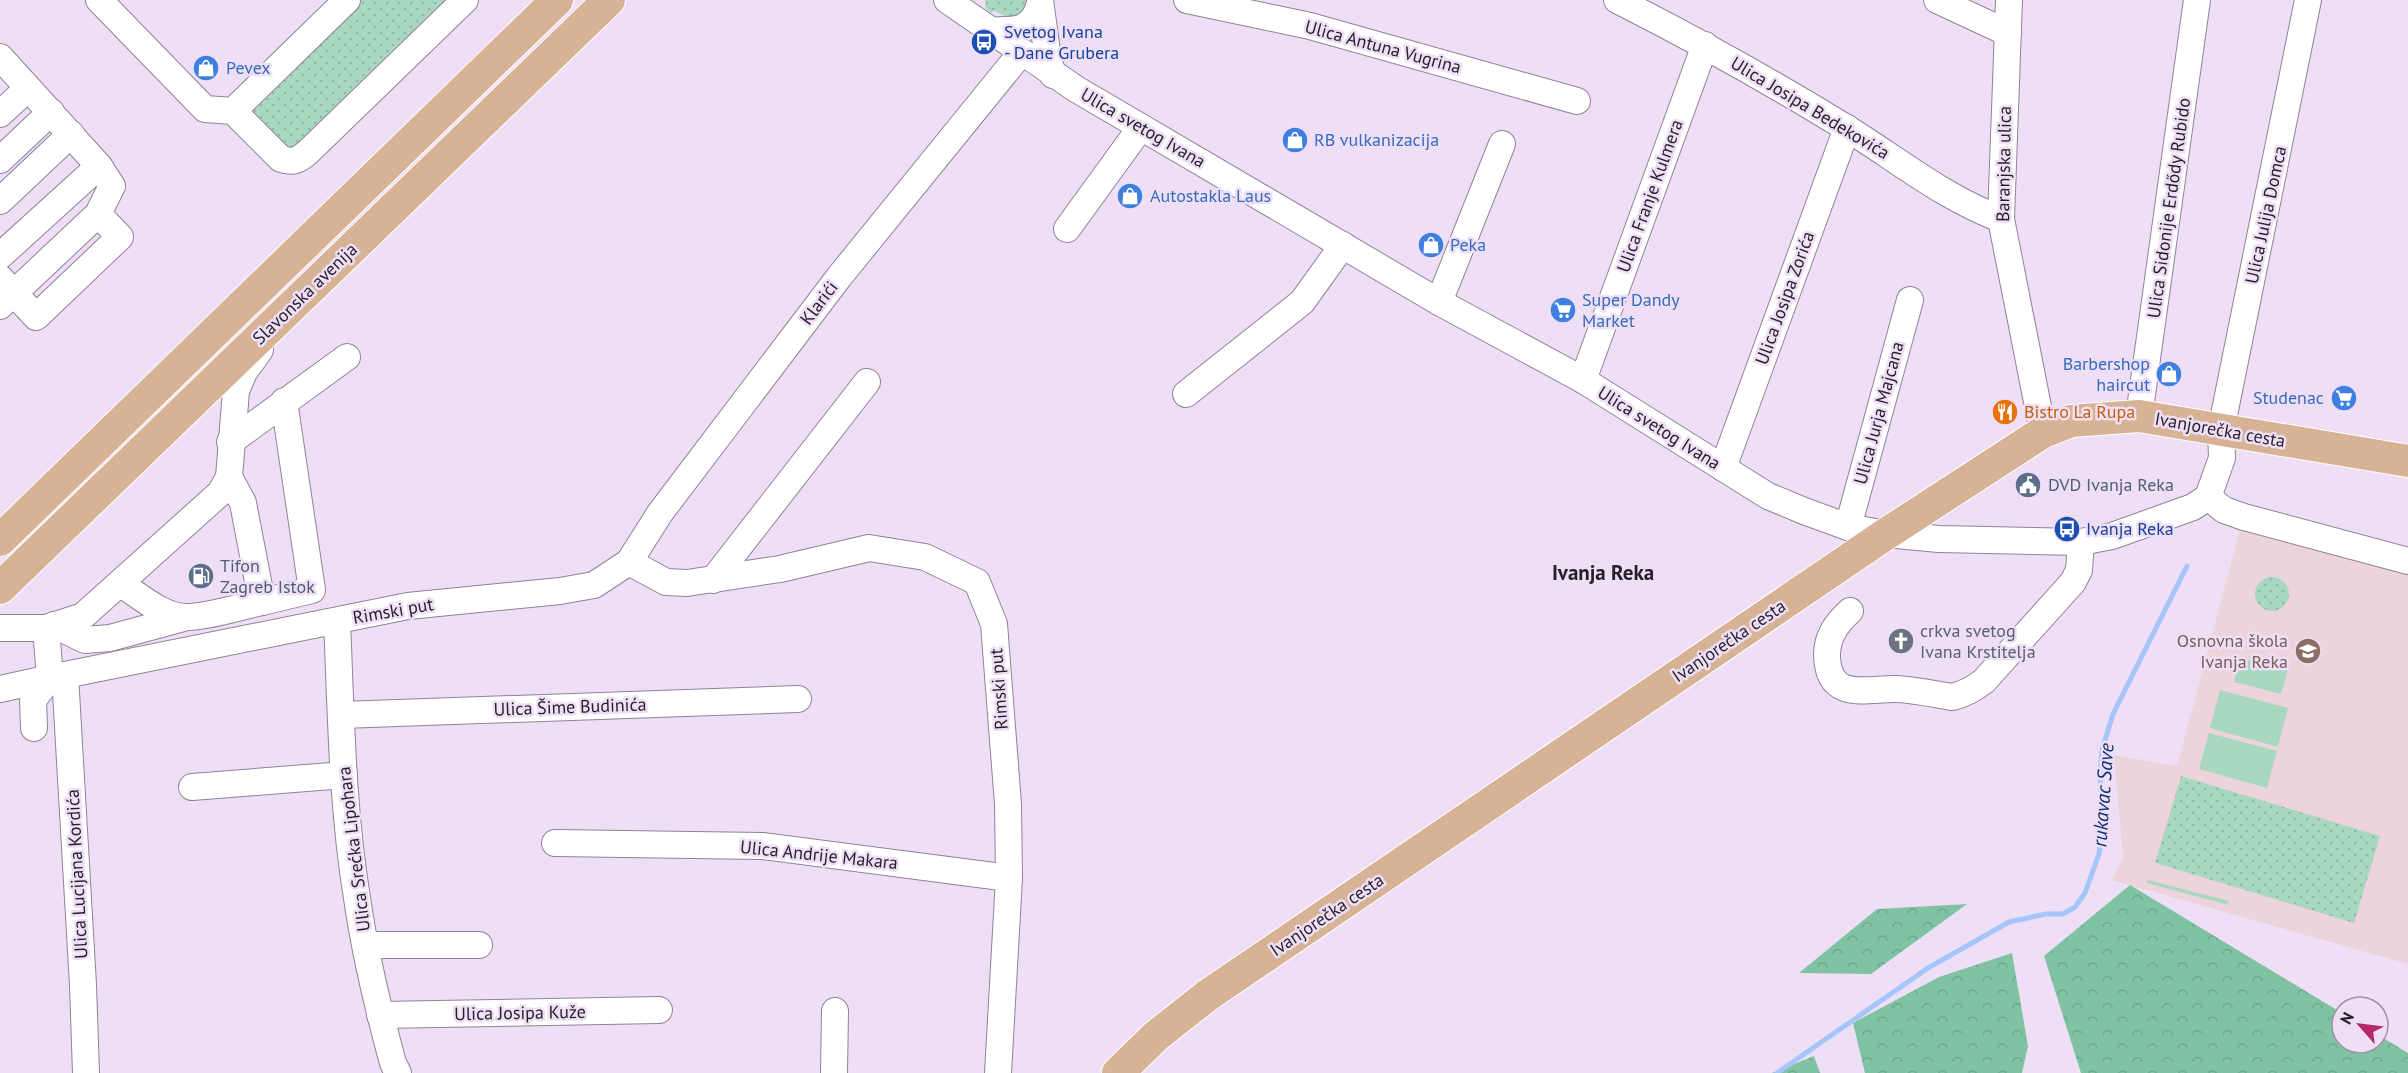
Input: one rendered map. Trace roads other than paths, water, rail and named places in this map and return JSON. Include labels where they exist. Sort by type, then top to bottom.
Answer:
[{"type":"main road","name":"Slavonska avenija","points":[[0,540],[557,0]]},
{"type":"main road","name":"Slavonska avenija","points":[[0,588],[609,0]]},
{"type":"main road","name":"Ivanjorečka cesta","points":[[1118,1073],[1156,1036],[1208,995],[1887,534],[2043,432],[2072,421],[2139,416],[2408,461]]},
{"type":"street","points":[[99,0],[205,109],[233,111],[281,159],[287,161],[299,160],[465,0]]},
{"type":"street","points":[[233,111],[348,0]]},
{"type":"street","name":"Ulica Antuna Vugrina","points":[[1187,0],[1310,26],[1577,101]]},
{"type":"street","name":"Ulica Josipa Bedekovića","points":[[1617,0],[1705,45],[1847,128],[1975,209],[2001,219]]},
{"type":"street","points":[[1937,0],[2008,33]]},
{"type":"street","name":"Ulica Sidonije Erdődy Rubido","points":[[2139,416],[2197,0]]},
{"type":"street","name":"Ulica Julija Domca","points":[[2208,497],[2222,458],[2221,430],[2308,0]]},
{"type":"street","name":"Baranjska ulica","points":[[2012,1],[2008,33],[2001,219],[2043,432]]},
{"type":"street","points":[[988,30],[1017,29],[1026,26],[1033,20],[1040,2]]},
{"type":"street","points":[[1040,2],[1048,59],[1053,75]]},
{"type":"street","name":"Ulica svetog Ivana","points":[[958,3],[988,30],[1053,75],[1439,302],[1583,380],[1768,496],[1804,512],[1848,527],[1887,534],[1939,539],[2081,542],[2112,536],[2193,507],[2208,497]]},
{"type":"street","name":"Ulica Franje Kulmera","points":[[1583,380],[1705,45]]},
{"type":"street","name":"Klarići","points":[[629,562],[660,513],[839,277],[1021,53]]},
{"type":"street","points":[[1,60],[71,134],[99,166],[112,186],[98,214],[5,292]]},
{"type":"street","points":[[0,114],[28,88]]},
{"type":"street","points":[[0,160],[51,112]]},
{"type":"street","points":[[1067,229],[1141,127]]},
{"type":"street","name":"Ulica Josipa Zorića","points":[[1723,468],[1847,128]]},
{"type":"street","points":[[0,201],[71,134]]},
{"type":"street","points":[[1439,302],[1502,144]]},
{"type":"street","points":[[0,256],[99,166]]},
{"type":"street","points":[[1186,394],[1302,302],[1343,245]]},
{"type":"street","name":"Ulica Jurja Majcana","points":[[1848,527],[1910,300]]},
{"type":"street","points":[[0,628],[50,627],[83,616],[122,584],[220,493],[229,477],[230,442],[236,391],[244,372],[293,306]]},
{"type":"street","points":[[230,442],[347,357]]},
{"type":"street","points":[[713,580],[867,382]]},
{"type":"street","points":[[50,627],[85,640],[110,638],[187,617],[312,590],[284,401]]},
{"type":"street","points":[[229,477],[243,503],[262,602]]},
{"type":"street","points":[[2208,497],[2224,510],[2244,517],[2408,561]]},
{"type":"street","points":[[1850,611],[1840,621],[1828,644],[1828,664],[1839,684],[1854,692],[1898,689],[1952,697],[1961,695],[1984,681],[2073,582],[2079,570],[2081,542]]},
{"type":"street","name":"Rimski put","points":[[0,689],[408,606],[560,591],[594,585],[629,562],[666,582],[687,583],[780,569],[869,548],[925,557],[977,582],[994,624],[1008,804],[1009,878],[998,1073]]},
{"type":"street","points":[[122,584],[169,613],[187,617]]},
{"type":"street","name":"Ulica Srećka Lipohara","points":[[337,621],[344,775],[357,899],[372,985],[393,1063],[398,1073]]},
{"type":"street","name":"Ulica Lucijana Kordića","points":[[50,627],[58,676],[83,985],[86,1073]]},
{"type":"street","points":[[34,728],[33,700],[58,676]]},
{"type":"street","name":"Ulica Šime Budinića","points":[[341,715],[798,699]]},
{"type":"street","points":[[192,788],[344,775]]},
{"type":"street","name":"Ulica Andrije Makara","points":[[555,843],[762,846],[1009,878]]},
{"type":"street","points":[[366,945],[479,945]]},
{"type":"street","name":"Ulica Josipa Kuže","points":[[380,1015],[659,1010]]},
{"type":"street","points":[[834,1073],[835,1011]]},
{"type":"waterway","name":"rukavac Save","points":[[1777,1073],[1928,968],[2009,922],[2046,914],[2063,914],[2075,907],[2085,893],[2099,854],[2103,827],[2100,776],[2102,750],[2113,714],[2187,566]]},
{"type":"place","name":"Svetog Ivana - Dane Grubera","points":[[984,42]]},
{"type":"place","name":"Pevex","points":[[206,68]]},
{"type":"place","name":"RB vulkanizacija","points":[[1295,140]]},
{"type":"place","name":"Autostakla Laus","points":[[1130,196]]},
{"type":"place","name":"Peka","points":[[1431,245]]},
{"type":"place","name":"Super Dandy Market","points":[[1563,310]]},
{"type":"place","name":"Barbershop haircut","points":[[2169,374]]},
{"type":"place","name":"Studenac","points":[[2344,398]]},
{"type":"place","name":"Bistro La Rupa","points":[[2005,412]]},
{"type":"place","name":"DVD Ivanja Reka","points":[[2028,485]]},
{"type":"place","name":"Ivanja Reka","points":[[2067,529]]},
{"type":"place","name":"Tifon Zagreb Istok","points":[[201,576]]},
{"type":"place","name":"crkva svetog Ivana Krstitelja","points":[[1901,641]]},
{"type":"place","name":"Osnovna škola Ivanja Reka","points":[[2308,651]]},
{"type":"district","name":"Ivanja Reka","points":[[1603,573]]}]
